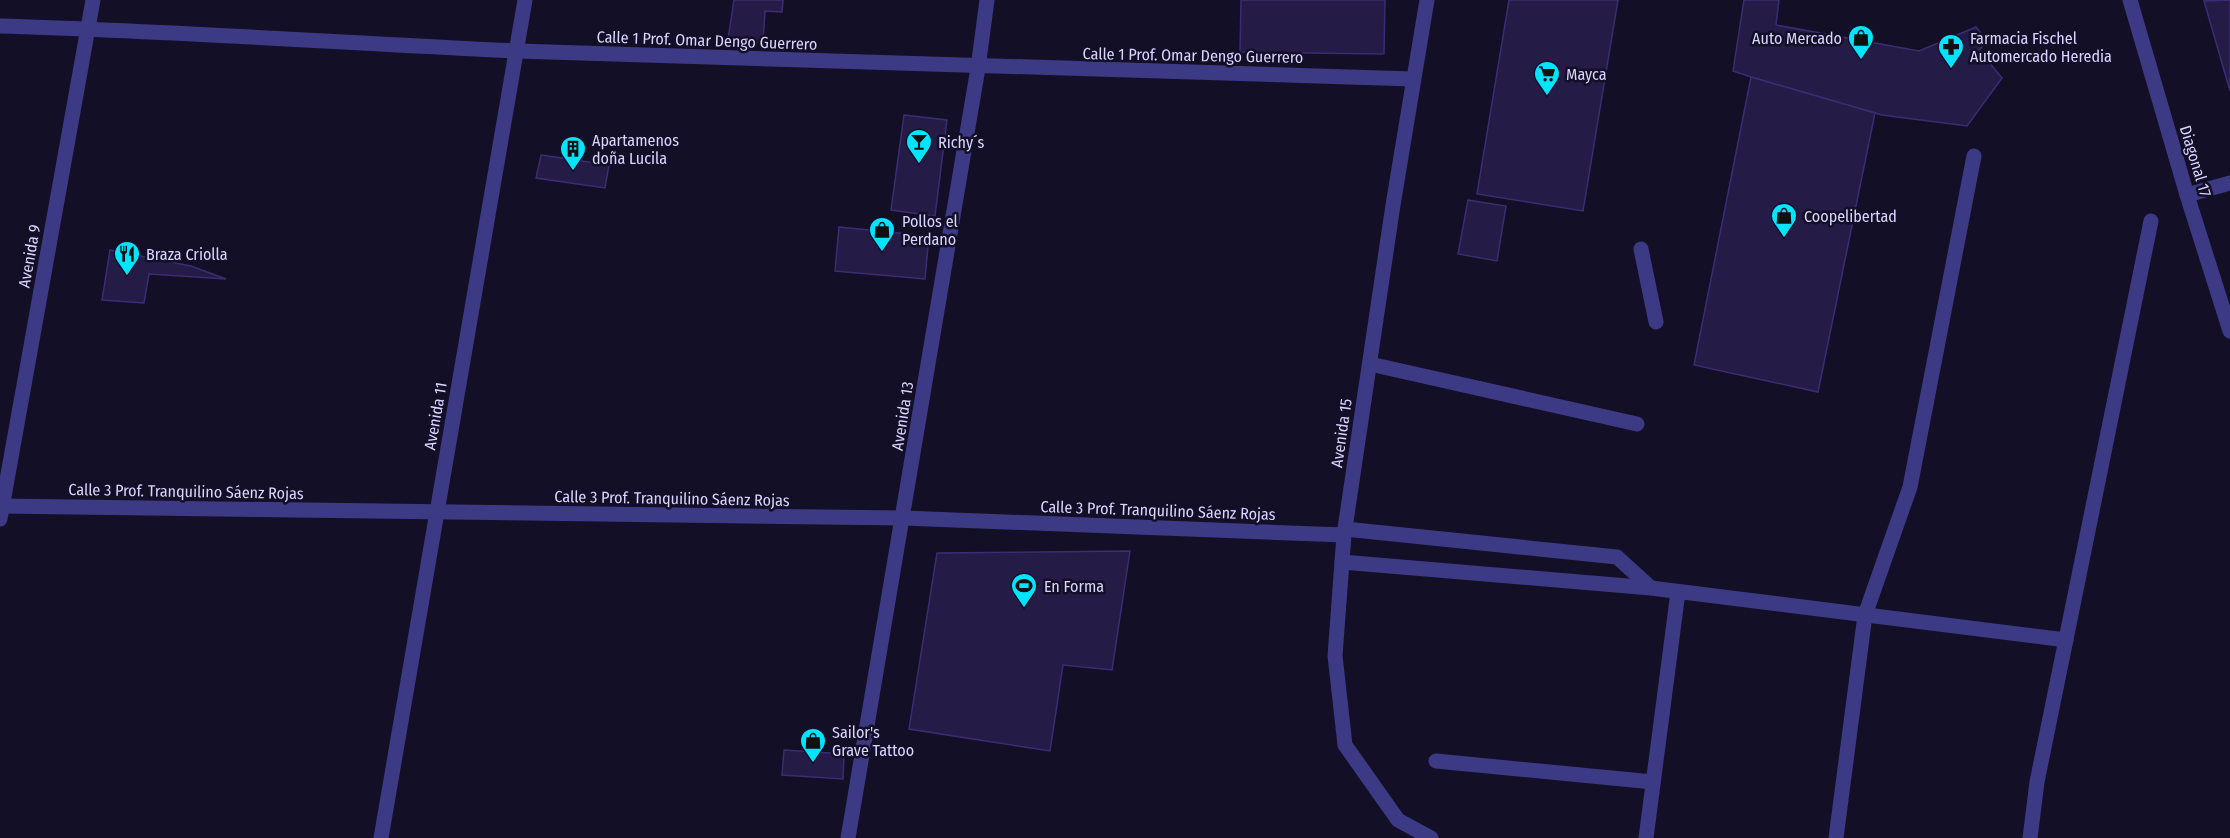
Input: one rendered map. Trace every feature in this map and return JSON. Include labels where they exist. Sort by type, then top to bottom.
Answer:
[{"type":"street","name":"Avenida 9","points":[[1,510],[93,0]]},
{"type":"street","name":"Avenida 11","points":[[381,838],[525,0]]},
{"type":"street","name":"Avenida 13","points":[[848,838],[978,68],[987,0]]},
{"type":"street","name":"Avenida 15","points":[[1427,0],[1344,532],[1335,656],[1345,745],[1398,820],[1431,838]]},
{"type":"street","name":"Diagonal 17","points":[[2130,0],[2187,195],[2230,331]]},
{"type":"street","name":"Calle 1 Prof. Omar Dengo Guerrero","points":[[0,26],[88,28],[516,51],[978,68],[1413,79]]},
{"type":"street","points":[[1836,838],[1865,615],[1910,487],[1974,156]]},
{"type":"street","points":[[2187,195],[2230,183]]},
{"type":"street","points":[[2030,838],[2037,782],[2151,220]]},
{"type":"street","points":[[1641,249],[1656,322]]},
{"type":"street","points":[[1370,364],[1637,424]]},
{"type":"street","name":"Calle 3 Prof. Tranquilino Sáenz Rojas","points":[[1,510],[903,518],[1344,532],[1617,557],[1651,588]]},
{"type":"street","points":[[1342,562],[1651,588],[2066,640]]},
{"type":"street","points":[[1646,838],[1678,592]]},
{"type":"street","points":[[1436,761],[1653,782]]},
{"type":"building","points":[[734,0],[783,0],[782,12],[765,11],[763,43],[728,39]]},
{"type":"building","points":[[1241,0],[1385,0],[1384,54],[1240,52]]},
{"type":"building","name":"Mayca","points":[[1509,0],[1618,0],[1583,211],[1477,194]]},
{"type":"building","name":"Auto Mercado","points":[[1744,0],[1779,0],[1776,25],[1919,51],[1976,27],[1987,41],[1979,50],[2002,78],[1967,126],[1882,115],[1751,77],[1733,71]]},
{"type":"building","points":[[2230,0],[2230,91],[2204,1]]},
{"type":"building","name":"Coopelibertad","points":[[1751,77],[1875,113],[1818,392],[1694,365]]},
{"type":"building","name":"Richy´s","points":[[904,115],[947,120],[935,216],[891,210]]},
{"type":"building","name":"Apartamenos doña Lucila","points":[[541,155],[609,165],[605,188],[536,178]]},
{"type":"building","points":[[1468,200],[1506,206],[1497,261],[1458,254]]},
{"type":"building","name":"Pollos el Perdano","points":[[839,227],[929,236],[925,279],[835,271]]},
{"type":"building","name":"Braza Criolla","points":[[110,250],[191,266],[226,279],[149,274],[144,303],[102,300]]},
{"type":"building","name":"En Forma","points":[[1130,551],[1112,670],[1063,665],[1050,751],[909,729],[937,553]]},
{"type":"building","name":"Sailor's Grave Tattoo","points":[[784,750],[844,754],[843,779],[782,775]]},
{"type":"place","name":"Auto Mercado","points":[[1861,61]]},
{"type":"place","name":"Farmacia Fischel Automercado Heredia","points":[[1951,70]]},
{"type":"place","name":"Mayca","points":[[1547,97]]},
{"type":"place","name":"Richy´s","points":[[919,165]]},
{"type":"place","name":"Apartamenos doña Lucila","points":[[573,172]]},
{"type":"place","name":"Coopelibertad","points":[[1784,239]]},
{"type":"place","name":"Pollos el Perdano","points":[[882,253]]},
{"type":"place","name":"Braza Criolla","points":[[127,277]]},
{"type":"place","name":"En Forma","points":[[1024,609]]},
{"type":"place","name":"Sailor's Grave Tattoo","points":[[813,764]]}]
